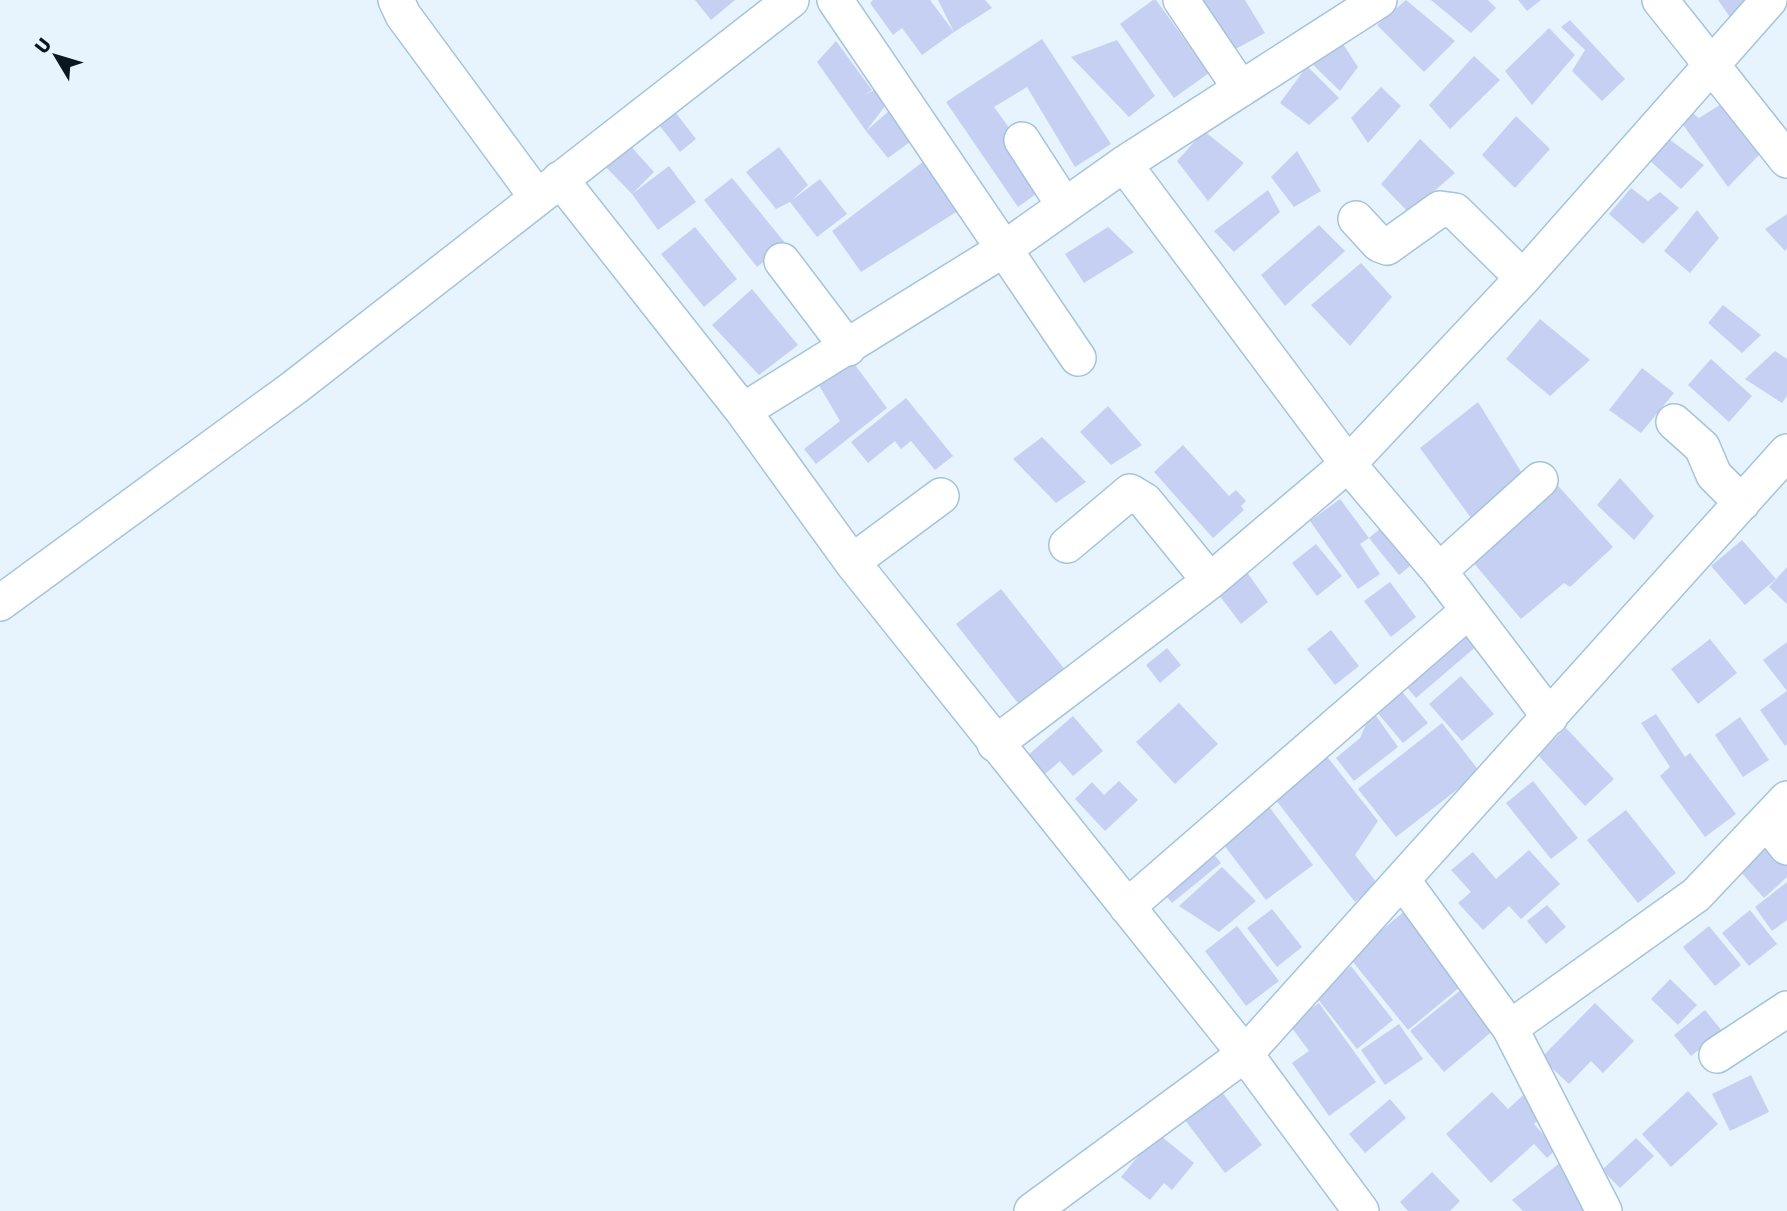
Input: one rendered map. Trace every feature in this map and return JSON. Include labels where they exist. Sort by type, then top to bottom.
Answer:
[{"type":"street","points":[[396,0],[403,15],[549,188],[743,411],[852,562],[1245,1054],[1361,1211]]},
{"type":"street","points":[[0,603],[295,387],[791,0]]},
{"type":"street","points":[[835,0],[1078,358]]},
{"type":"street","points":[[1181,0],[1241,89]]},
{"type":"street","points":[[1660,0],[1787,160]]},
{"type":"street","points":[[995,744],[1210,580],[1348,464],[1523,278],[1709,64],[1769,0]]},
{"type":"street","points":[[743,411],[1004,249],[1124,164],[1373,2]]},
{"type":"street","points":[[1022,140],[1064,205]]},
{"type":"street","points":[[1124,164],[1348,464],[1438,572],[1550,717]]},
{"type":"street","points":[[1356,219],[1379,244],[1387,247],[1440,209],[1455,211],[1523,278]]},
{"type":"street","points":[[782,261],[848,348]]},
{"type":"street","points":[[1674,422],[1702,447],[1714,475],[1742,503]]},
{"type":"street","points":[[1032,1211],[1245,1054],[1404,881],[1787,452]]},
{"type":"street","points":[[1438,572],[1540,480]]},
{"type":"street","points":[[1067,545],[1130,492],[1145,501],[1210,580]]},
{"type":"street","points":[[852,562],[941,496]]},
{"type":"street","points":[[1127,907],[1468,611]]},
{"type":"street","points":[[1510,1028],[1685,903],[1780,823]]},
{"type":"street","points":[[1404,881],[1510,1028],[1604,1211]]},
{"type":"street","points":[[1717,1055],[1787,1009]]},
{"type":"building","points":[[695,0],[735,0],[711,20]]},
{"type":"building","points":[[873,0],[930,0],[954,32],[922,55],[902,28],[893,35],[870,3]]},
{"type":"building","points":[[938,0],[985,0],[992,8],[954,32]]},
{"type":"building","points":[[1156,0],[1209,73],[1174,98],[1120,24]]},
{"type":"building","points":[[1197,0],[1245,0],[1265,33],[1232,51]]},
{"type":"building","points":[[1406,0],[1455,41],[1424,72],[1377,25]]},
{"type":"building","points":[[1431,0],[1488,0],[1496,8],[1471,33]]},
{"type":"building","points":[[1518,0],[1541,0],[1527,11]]},
{"type":"building","points":[[1718,0],[1750,0],[1730,17]]},
{"type":"building","points":[[1570,20],[1625,79],[1602,101],[1572,71],[1585,50],[1561,27]]},
{"type":"building","points":[[1549,28],[1575,55],[1532,105],[1505,71]]},
{"type":"building","points":[[1337,35],[1358,67],[1340,91],[1306,58]]},
{"type":"building","points":[[1042,39],[1111,144],[1075,167],[1027,87],[994,107],[1050,184],[1018,207],[946,102]]},
{"type":"building","points":[[1117,40],[1155,96],[1129,117],[1071,57]]},
{"type":"building","points":[[836,41],[872,90],[865,95],[881,86],[889,101],[866,131],[817,62]]},
{"type":"building","points":[[1474,56],[1500,80],[1450,129],[1429,105]]},
{"type":"building","points":[[1307,66],[1339,98],[1309,125],[1280,103]]},
{"type":"building","points":[[1381,87],[1401,106],[1368,143],[1351,118]]},
{"type":"building","points":[[1723,103],[1762,152],[1728,187],[1681,122],[1690,111],[1699,118]]},
{"type":"building","points":[[897,104],[914,139],[888,158],[866,131]]},
{"type":"building","points":[[672,108],[696,139],[680,152],[656,121]]},
{"type":"building","points":[[1516,116],[1550,149],[1515,188],[1482,155]]},
{"type":"building","points":[[1204,131],[1244,163],[1208,201],[1177,161]]},
{"type":"building","points":[[1420,139],[1455,173],[1409,213],[1381,184]]},
{"type":"building","points":[[1669,139],[1704,165],[1681,189],[1647,158]]},
{"type":"building","points":[[627,142],[654,172],[632,194],[602,163]]},
{"type":"building","points":[[779,147],[808,185],[792,200],[820,179],[847,214],[817,237],[790,202],[776,209],[746,172]]},
{"type":"building","points":[[1297,151],[1321,191],[1294,207],[1271,177]]},
{"type":"building","points":[[928,158],[961,209],[861,272],[832,231]]},
{"type":"building","points":[[669,166],[696,202],[658,230],[632,194]]},
{"type":"building","points":[[732,178],[786,244],[757,267],[704,200]]},
{"type":"building","points":[[1631,188],[1648,201],[1660,192],[1679,208],[1643,244],[1609,214]]},
{"type":"building","points":[[1268,190],[1280,212],[1234,252],[1214,231]]},
{"type":"building","points":[[1697,210],[1719,238],[1690,273],[1664,251]]},
{"type":"building","points":[[1787,214],[1787,248],[1785,251],[1765,229]]},
{"type":"building","points":[[1319,225],[1345,251],[1285,306],[1261,275]]},
{"type":"building","points":[[695,227],[737,279],[704,307],[661,254]]},
{"type":"building","points":[[1108,227],[1134,252],[1084,283],[1065,254]]},
{"type":"building","points":[[1361,263],[1392,297],[1350,346],[1311,305]]},
{"type":"building","points":[[752,289],[798,345],[759,375],[712,325]]},
{"type":"building","points":[[1723,305],[1761,335],[1742,353],[1708,323]]},
{"type":"building","points":[[1540,319],[1590,360],[1550,396],[1506,359]]},
{"type":"building","points":[[1775,351],[1787,359],[1787,396],[1782,403],[1745,379]]},
{"type":"building","points":[[850,358],[887,408],[816,464],[804,449],[840,421],[817,382]]},
{"type":"building","points":[[1711,359],[1752,396],[1729,422],[1688,385]]},
{"type":"building","points":[[1642,368],[1674,393],[1641,433],[1609,410]]},
{"type":"building","points":[[906,398],[953,456],[935,470],[911,441],[901,449],[895,441],[868,463],[851,442]]},
{"type":"building","points":[[1478,402],[1525,478],[1471,518],[1420,448]]},
{"type":"building","points":[[1108,406],[1142,445],[1111,465],[1080,432]]},
{"type":"building","points":[[1042,437],[1086,482],[1056,503],[1013,459]]},
{"type":"building","points":[[1183,445],[1229,496],[1236,490],[1246,501],[1241,506],[1244,510],[1213,538],[1154,472]]},
{"type":"building","points":[[1620,478],[1654,516],[1634,540],[1597,505]]},
{"type":"building","points":[[1552,479],[1613,547],[1570,587],[1564,583],[1521,619],[1472,561]]},
{"type":"building","points":[[1340,499],[1369,538],[1360,544],[1380,574],[1358,589],[1310,521]]},
{"type":"building","points":[[1388,522],[1415,562],[1399,575],[1369,538]]},
{"type":"building","points":[[1742,540],[1776,579],[1745,605],[1711,566]]},
{"type":"building","points":[[1316,544],[1342,576],[1317,596],[1292,563]]},
{"type":"building","points":[[1787,567],[1787,604],[1769,587]]},
{"type":"building","points":[[1244,568],[1268,602],[1241,624],[1216,591]]},
{"type":"building","points":[[1390,582],[1416,617],[1391,637],[1364,601]]},
{"type":"building","points":[[1001,589],[1066,671],[1021,707],[956,624]]},
{"type":"building","points":[[1461,622],[1479,644],[1416,698],[1398,677]]},
{"type":"building","points":[[1331,630],[1359,666],[1335,685],[1307,649]]},
{"type":"building","points":[[1710,639],[1737,673],[1698,704],[1671,669]]},
{"type":"building","points":[[1787,642],[1787,691],[1763,660]]},
{"type":"building","points":[[1167,648],[1181,665],[1160,683],[1146,665]]},
{"type":"building","points":[[1461,676],[1494,714],[1462,741],[1429,704]]},
{"type":"building","points":[[1394,682],[1428,723],[1403,743],[1370,704]]},
{"type":"building","points":[[1787,691],[1787,744],[1785,746],[1760,710]]},
{"type":"building","points":[[1179,703],[1218,744],[1175,784],[1136,742]]},
{"type":"building","points":[[1372,710],[1398,747],[1354,781],[1336,758],[1360,738]]},
{"type":"building","points":[[1656,714],[1685,757],[1690,753],[1736,814],[1705,837],[1660,776],[1670,767],[1641,723]]},
{"type":"building","points":[[1073,716],[1103,751],[1073,776],[1060,761],[1044,775],[1027,756]]},
{"type":"building","points":[[1740,717],[1769,760],[1743,777],[1715,735]]},
{"type":"building","points":[[1442,723],[1480,772],[1396,837],[1358,789]]},
{"type":"building","points":[[1566,728],[1614,779],[1585,806],[1538,755]]},
{"type":"building","points":[[1325,754],[1378,821],[1355,855],[1377,883],[1355,902],[1272,795]]},
{"type":"building","points":[[1119,781],[1138,800],[1105,831],[1075,799],[1092,782],[1104,795]]},
{"type":"building","points":[[1533,781],[1578,838],[1551,859],[1506,803]]},
{"type":"building","points":[[1264,800],[1313,865],[1266,900],[1217,836]]},
{"type":"building","points":[[1626,810],[1676,873],[1638,903],[1587,840]]},
{"type":"building","points":[[1770,843],[1787,861],[1787,877],[1764,898],[1739,870]]},
{"type":"building","points":[[1205,844],[1221,863],[1172,903],[1157,885]]},
{"type":"building","points":[[1529,850],[1560,884],[1521,919],[1509,906],[1483,930],[1458,903],[1471,892],[1451,870],[1473,852],[1496,879]]},
{"type":"building","points":[[1222,867],[1256,901],[1219,932],[1179,906]]},
{"type":"building","points":[[1787,882],[1787,920],[1772,931],[1755,907]]},
{"type":"building","points":[[1412,905],[1471,978],[1408,1030],[1349,957]]},
{"type":"building","points":[[1547,905],[1566,927],[1546,944],[1527,921]]},
{"type":"building","points":[[1272,909],[1302,947],[1277,967],[1247,928]]},
{"type":"building","points":[[1750,910],[1777,944],[1749,966],[1722,933]]},
{"type":"building","points":[[1237,926],[1279,981],[1246,1006],[1205,951]]},
{"type":"building","points":[[1709,926],[1741,965],[1715,986],[1683,947]]},
{"type":"building","points":[[1351,966],[1393,1020],[1357,1049],[1314,994]]},
{"type":"building","points":[[1670,979],[1697,1005],[1678,1025],[1651,999]]},
{"type":"building","points":[[1462,989],[1495,1029],[1444,1072],[1410,1031]]},
{"type":"building","points":[[1319,1003],[1376,1082],[1329,1116],[1292,1063],[1309,1051],[1289,1024]]},
{"type":"building","points":[[1595,1003],[1634,1041],[1603,1073],[1591,1061],[1569,1084],[1541,1058]]},
{"type":"building","points":[[1705,1010],[1722,1031],[1691,1056],[1674,1035]]},
{"type":"building","points":[[1399,1024],[1423,1059],[1385,1085],[1361,1050]]},
{"type":"building","points":[[1751,1075],[1769,1112],[1730,1131],[1712,1094]]},
{"type":"building","points":[[1532,1087],[1551,1108],[1534,1124],[1556,1149],[1547,1158],[1534,1144],[1491,1183],[1446,1134],[1492,1092],[1508,1109]]},
{"type":"building","points":[[1688,1091],[1718,1124],[1671,1167],[1642,1134]]},
{"type":"building","points":[[1222,1092],[1262,1145],[1225,1173],[1185,1120]]},
{"type":"building","points":[[1390,1099],[1406,1118],[1365,1153],[1349,1134]]},
{"type":"building","points":[[1157,1133],[1194,1163],[1172,1190],[1164,1183],[1150,1200],[1121,1177]]},
{"type":"building","points":[[1636,1138],[1654,1156],[1620,1188],[1602,1170]]},
{"type":"building","points":[[1565,1159],[1593,1211],[1523,1211],[1512,1200]]},
{"type":"building","points":[[1432,1172],[1460,1201],[1450,1211],[1408,1211],[1400,1202]]}]
